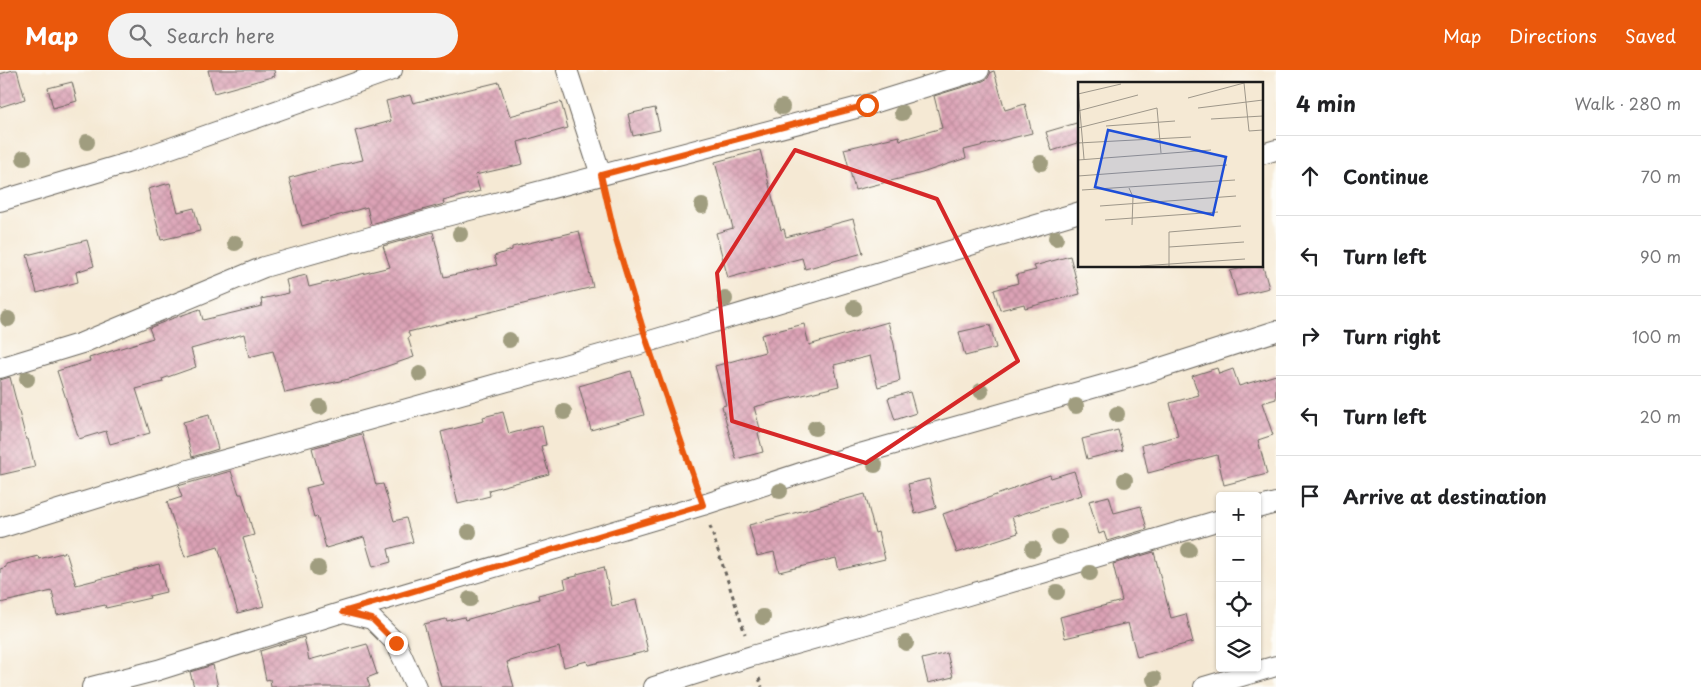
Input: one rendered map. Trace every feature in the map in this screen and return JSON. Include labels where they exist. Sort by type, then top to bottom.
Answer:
[{"type":"street","points":[[0,201],[134,161],[392,70]]},
{"type":"street","points":[[567,70],[601,175]]},
{"type":"street","points":[[0,368],[82,343],[264,267],[431,220],[867,105],[979,70]]},
{"type":"street","points":[[0,528],[188,470],[647,342],[1078,213]]},
{"type":"street","points":[[92,687],[158,670],[343,612],[703,505],[856,455],[1142,374],[1276,331]]},
{"type":"street","points":[[1261,507],[1276,503]]},
{"type":"street","points":[[654,687],[752,656],[960,598],[1216,521]]},
{"type":"street","points":[[343,612],[372,619],[396,643],[416,687]]},
{"type":"street","points":[[1204,687],[1276,666]]},
{"type":"path","points":[[601,175],[616,240],[647,342],[703,505],[762,687]]},
{"type":"highlighted area","points":[[795,150],[937,199],[1018,361],[866,463],[732,421],[717,273]]},
{"type":"building","points":[[17,70],[25,99],[0,107],[0,74]]},
{"type":"building","points":[[208,70],[274,70],[275,76],[214,93]]},
{"type":"building","points":[[994,71],[1005,110],[1025,104],[1032,133],[964,150],[966,158],[922,173],[855,190],[844,149],[899,136],[900,140],[942,128],[934,96],[983,81]]},
{"type":"building","points":[[72,82],[77,101],[53,108],[48,88]]},
{"type":"building","points":[[499,82],[510,116],[561,102],[568,128],[518,142],[523,164],[475,175],[480,191],[443,201],[444,204],[371,224],[367,207],[302,226],[289,178],[363,160],[355,131],[391,121],[386,101],[410,95],[413,103]]},
{"type":"building","points":[[655,108],[660,130],[633,136],[628,114]]},
{"type":"building","points":[[1078,123],[1078,143],[1052,151],[1046,132]]},
{"type":"building","points":[[760,150],[781,230],[784,229],[786,237],[853,219],[863,253],[805,269],[802,258],[728,278],[716,233],[733,228],[715,162]]},
{"type":"building","points":[[170,183],[178,212],[194,208],[200,231],[161,240],[148,189]]},
{"type":"building","points":[[579,231],[593,287],[408,332],[414,357],[349,379],[285,393],[273,351],[249,357],[244,334],[191,349],[196,367],[162,379],[163,382],[136,389],[150,433],[110,444],[106,431],[79,439],[57,371],[90,361],[89,358],[153,338],[149,328],[200,309],[203,320],[262,306],[261,299],[289,293],[286,280],[306,275],[309,287],[390,267],[383,246],[433,232],[444,277],[497,265],[494,256],[512,250],[512,247]]},
{"type":"building","points":[[87,240],[94,266],[76,272],[78,282],[37,293],[27,255]]},
{"type":"building","points":[[1070,256],[1080,294],[1025,308],[1024,304],[1000,310],[994,290],[1018,283],[1016,275],[1036,270],[1034,266]]},
{"type":"building","points":[[1242,268],[1263,268],[1269,288],[1237,296],[1230,271]]},
{"type":"building","points":[[888,322],[900,381],[878,387],[870,356],[834,365],[839,386],[754,407],[761,432],[758,433],[763,452],[736,459],[722,406],[726,405],[715,366],[765,352],[761,335],[804,324],[809,345]]},
{"type":"building","points":[[990,325],[996,348],[965,356],[959,332]]},
{"type":"building","points":[[1217,368],[1219,374],[1233,369],[1239,386],[1276,375],[1276,399],[1262,403],[1273,435],[1258,440],[1267,474],[1224,485],[1217,455],[1148,473],[1142,445],[1178,436],[1170,403],[1199,395],[1192,376]]},
{"type":"building","points":[[631,371],[644,415],[591,430],[579,386]]},
{"type":"building","points":[[10,377],[35,467],[0,475],[0,380]]},
{"type":"building","points":[[910,392],[916,413],[895,420],[888,398]]},
{"type":"building","points":[[503,412],[509,434],[542,425],[546,445],[541,446],[549,474],[489,490],[490,496],[458,504],[441,432],[484,421],[483,417]]},
{"type":"building","points":[[209,415],[218,449],[192,457],[183,422]]},
{"type":"building","points":[[1118,430],[1123,450],[1087,459],[1082,439]]},
{"type":"building","points":[[362,434],[376,485],[383,484],[394,521],[406,518],[413,542],[388,549],[391,562],[373,567],[364,537],[326,548],[317,516],[314,517],[306,488],[322,484],[312,448]]},
{"type":"building","points":[[231,471],[239,494],[242,494],[254,535],[243,538],[264,606],[238,613],[218,547],[185,557],[167,502],[182,497],[178,486]]},
{"type":"building","points":[[1074,471],[1082,495],[1012,517],[1018,533],[957,553],[943,514],[1050,475],[1051,478]]},
{"type":"building","points":[[929,479],[936,508],[915,514],[908,484]]},
{"type":"building","points":[[865,494],[875,533],[878,532],[885,559],[839,570],[836,558],[779,572],[774,552],[757,556],[749,525]]},
{"type":"building","points":[[1109,496],[1114,513],[1141,506],[1147,529],[1107,541],[1104,532],[1099,534],[1089,501]]},
{"type":"building","points":[[66,552],[76,585],[159,564],[166,592],[149,596],[150,598],[106,608],[105,605],[57,615],[52,591],[0,603],[0,569],[6,567],[6,564],[38,556],[39,559]]},
{"type":"building","points":[[1154,552],[1171,618],[1186,614],[1193,642],[1137,657],[1128,623],[1065,638],[1060,617],[1122,601],[1113,564]]},
{"type":"building","points":[[604,567],[612,606],[636,600],[648,651],[588,665],[587,661],[564,667],[559,647],[507,662],[514,687],[441,687],[424,624],[464,617],[465,620],[539,599],[538,595],[566,588],[564,579]]},
{"type":"building","points":[[304,637],[309,660],[367,644],[377,674],[367,678],[370,687],[271,687],[270,679],[266,680],[260,651]]},
{"type":"building","points":[[947,653],[953,677],[928,683],[922,659]]},
{"type":"building","points":[[213,665],[218,687],[194,687],[190,672]]},
{"type":"route","points":[[396,643],[372,619],[343,612],[703,505],[647,342],[616,240],[601,175],[867,105]]}]
